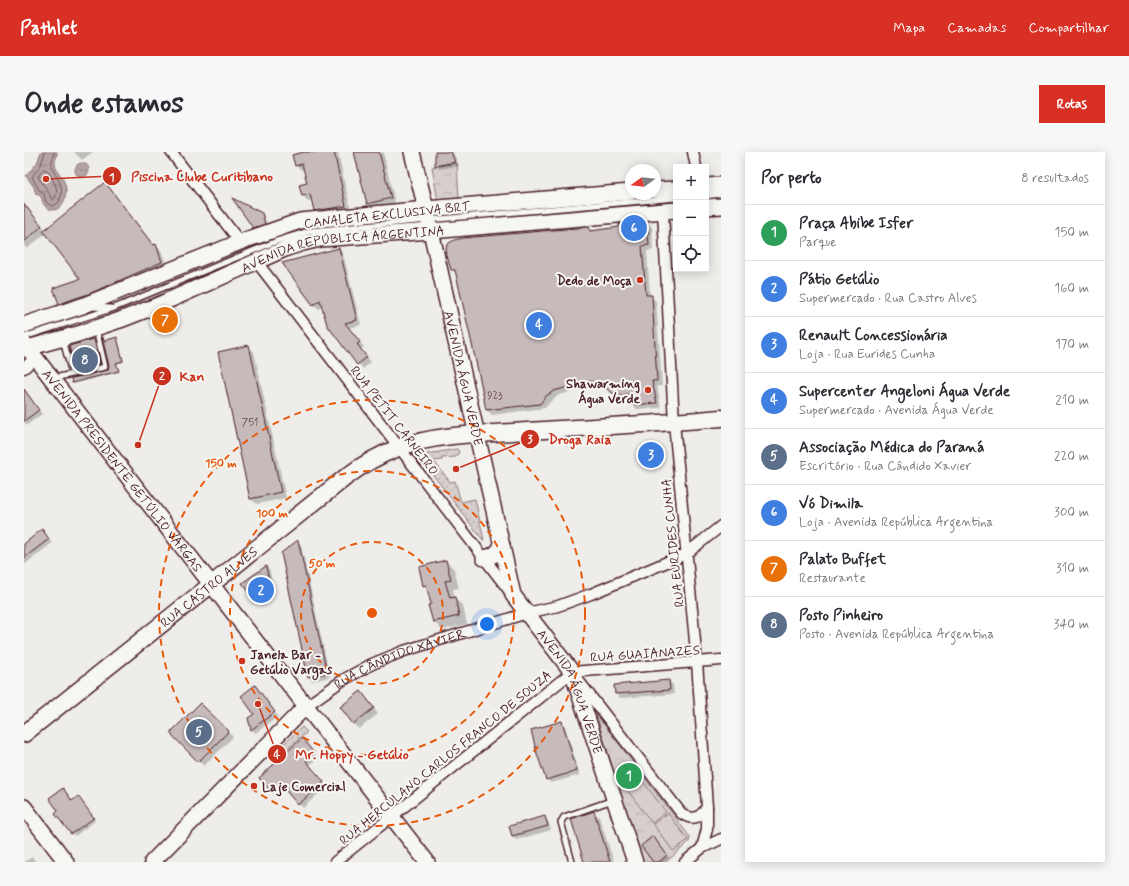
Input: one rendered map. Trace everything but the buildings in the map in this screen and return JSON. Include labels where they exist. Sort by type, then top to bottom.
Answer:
[{"type":"main road","name":"AVENIDA ÁGUA VERDE","points":[[412,152],[513,595],[572,672],[635,862]]},
{"type":"main road","points":[[709,186],[721,185]]},
{"type":"main road","points":[[661,189],[673,188]]},
{"type":"main road","name":"AVENIDA REPÚBLICA ARGENTINA","points":[[26,351],[156,306],[303,243],[428,220],[625,193]]},
{"type":"main road","points":[[709,207],[721,206]]},
{"type":"main road","name":"AVENIDA REPÚBLICA ARGENTINA","points":[[24,325],[82,306],[286,225],[309,220],[428,220],[669,210]]},
{"type":"main road","name":"AVENIDA PRESIDENTE GETÚLIO VARGAS","points":[[26,351],[51,378],[428,862]]},
{"type":"main road","name":"RUA CASTRO ALVES","points":[[24,734],[372,459],[399,447],[435,439],[477,434],[674,423],[721,418]]},
{"type":"main road","points":[[484,558],[495,555],[502,546]]},
{"type":"main road","name":"RUA CÂNDIDO XAVIER","points":[[152,862],[306,706]]},
{"type":"main road","points":[[24,807],[66,862]]},
{"type":"street","points":[[171,152],[240,242]]},
{"type":"street","points":[[693,152],[695,164]]},
{"type":"street","name":"RUA EURIDES CUNHA","points":[[669,210],[674,423],[697,662],[707,808],[707,829],[702,848]]},
{"type":"street","name":"RUA PETIT CARNEIRO","points":[[256,262],[513,595]]},
{"type":"street","name":"RUA CÂNDIDO XAVIER","points":[[306,706],[343,680],[383,659],[404,651],[575,600],[686,554],[721,526]]},
{"type":"street","name":"RUA GUAIANAZES","points":[[572,672],[721,660]]},
{"type":"street","points":[[572,672],[681,813],[692,818],[703,814],[707,808]]},
{"type":"street","name":"RUA HERCULANO CARLOS FRANCO DE SOUZA","points":[[335,862],[572,672]]},
{"type":"street","points":[[685,862],[702,848],[721,839]]},
{"type":"lane","points":[[709,196],[721,194]]},
{"type":"lane","name":"CANALETA EXCLUSIVA BRT","points":[[26,351],[114,308],[290,236],[309,231],[673,198]]},
{"type":"lane","name":"CANALETA EXCLUSIVA BRT","points":[[82,306],[114,308]]},
{"type":"lane","points":[[51,378],[105,367],[96,328]]},
{"type":"lane","points":[[63,338],[72,374]]},
{"type":"lane","points":[[572,862],[561,822],[562,820],[564,817],[614,799]]},
{"type":"green space","points":[[457,163],[459,199],[438,201],[432,167]]},
{"type":"green space","points":[[457,449],[459,452],[456,457],[442,458],[442,460],[434,461],[450,482],[455,481],[461,502],[475,499],[484,540],[423,462],[427,454]]},
{"type":"green space","points":[[596,714],[690,837],[689,842],[666,862],[642,862]]},
{"type":"green space","points":[[302,727],[307,732],[279,757],[274,753]]},
{"type":"green space","points":[[642,780],[666,812],[652,823],[628,791]]},
{"type":"green space","points":[[668,813],[688,840],[673,851],[653,824]]},
{"type":"water","points":[[41,152],[57,152],[55,162],[56,167],[65,183],[65,200],[62,205],[54,210],[50,210],[46,207],[41,196],[36,194],[34,187],[26,176],[37,163]]},
{"type":"water","points":[[82,163],[87,165],[89,170],[87,175],[82,177],[77,175],[75,170],[77,165]]},
{"type":"place","name":"Piscina Clube Curitibano","points":[[46,179]]},
{"type":"place","name":"Vó Dimila","points":[[634,228]]},
{"type":"place","name":"Dedo de Moça","points":[[640,280]]},
{"type":"place","name":"Palato Buffet","points":[[165,320]]},
{"type":"place","name":"Supercenter Angeloni Água Verde","points":[[539,325]]},
{"type":"place","name":"Posto Pinheiro","points":[[85,360]]},
{"type":"place","name":"Shawarming Água Verde","points":[[648,390]]},
{"type":"place","name":"Kan","points":[[138,445]]},
{"type":"place","name":"Renault Concessionária","points":[[651,455]]},
{"type":"place","name":"Droga Raia","points":[[456,469]]},
{"type":"place","name":"Pátio Getúlio","points":[[261,590]]},
{"type":"place","name":"Janela Bar - Getúlio Vargas","points":[[242,661]]},
{"type":"place","name":"Mr. Hoppy - Getúlio","points":[[258,704]]},
{"type":"place","name":"Associação Médica do Paraná","points":[[199,732]]},
{"type":"place","name":"Praça Abibe Isfer","points":[[629,776]]},
{"type":"place","name":"Laje Comercial","points":[[254,786]]}]
